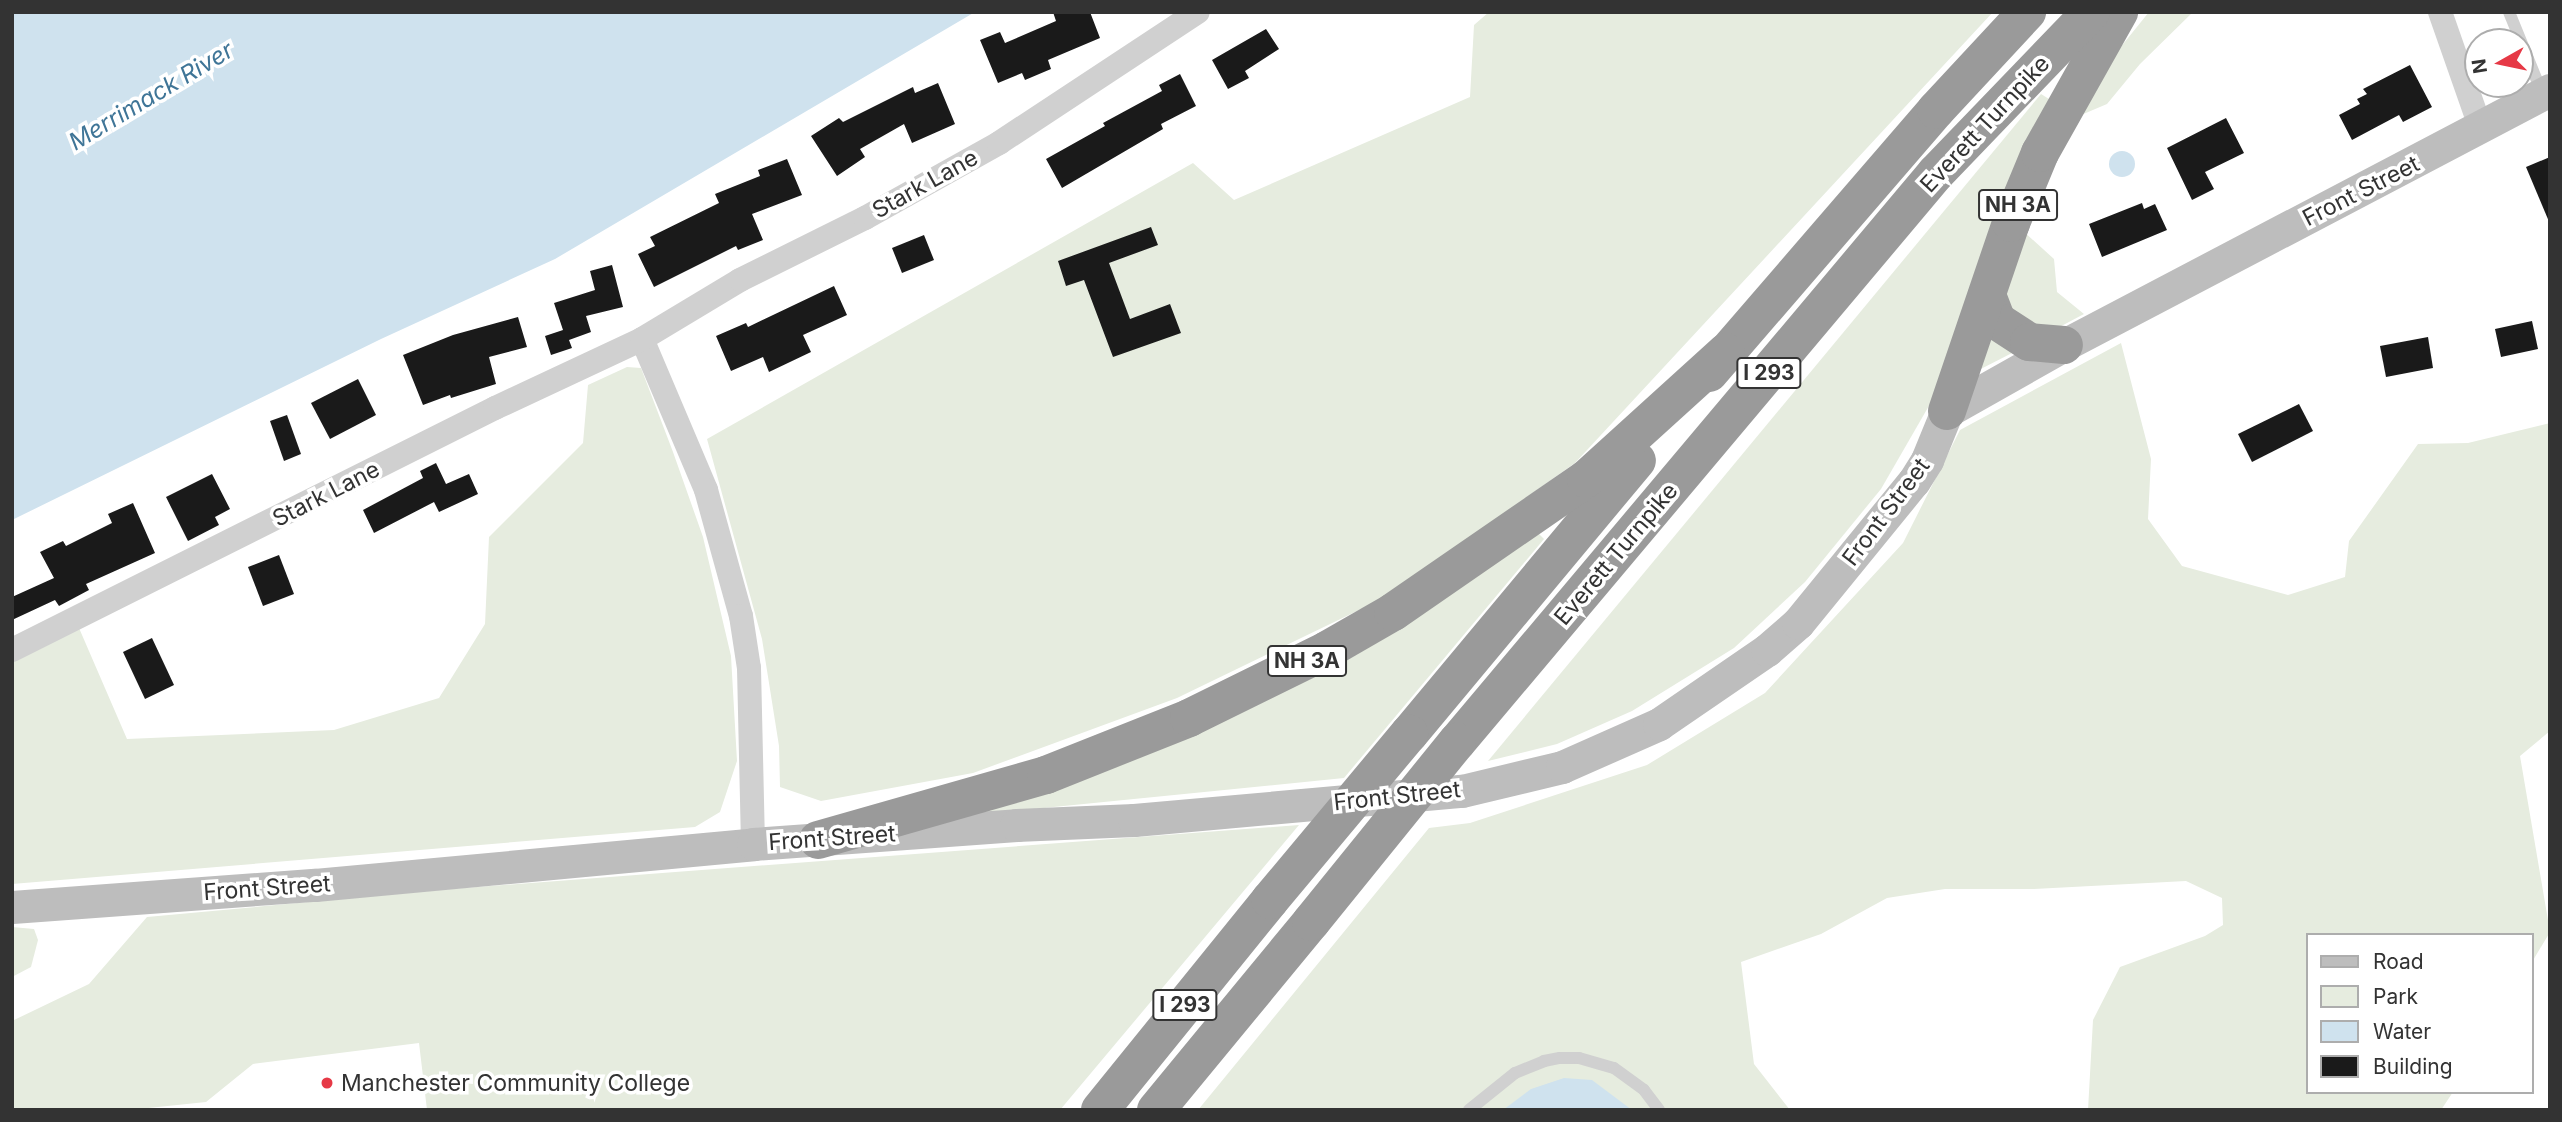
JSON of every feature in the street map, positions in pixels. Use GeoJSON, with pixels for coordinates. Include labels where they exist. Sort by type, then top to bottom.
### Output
{"type":"FeatureCollection","features":[{"type":"Feature","properties":{"kind":"highway","name":"Everett Turnpike"},"geometry":{"type":"LineString","coordinates":[[1100,1110],[1270,900],[1726,352],[1936,110],[2026,12]]}},
{"type":"Feature","properties":{"kind":"highway","name":"Everett Turnpike"},"geometry":{"type":"LineString","coordinates":[[1156,1110],[1457,742],[1937,173],[2091,12]]}},
{"type":"Feature","properties":{"kind":"highway","name":"NH 3A"},"geometry":{"type":"LineString","coordinates":[[1947,411],[2011,223],[2040,153],[2119,12]]}},
{"type":"Feature","properties":{"kind":"highway"},"geometry":{"type":"LineString","coordinates":[[1987,295],[1997,321],[2029,342],[2064,345]]}},
{"type":"Feature","properties":{"kind":"highway","name":"NH 3A"},"geometry":{"type":"LineString","coordinates":[[817,840],[1046,775],[1200,713],[1327,650],[1393,612],[1586,479],[1726,352]]}},
{"type":"Feature","properties":{"kind":"main road","name":"Front Street"},"geometry":{"type":"LineString","coordinates":[[12,906],[315,885],[753,844],[1016,825],[1134,820],[1462,791],[1562,767],[1658,724],[1767,650],[1798,623],[1914,481],[1927,460],[1947,411],[2064,345],[2546,92]]}},
{"type":"Feature","properties":{"kind":"street","name":"Stark Lane"},"geometry":{"type":"LineString","coordinates":[[12,650],[495,408],[642,339],[740,280],[864,218],[999,143],[1199,12]]}},
{"type":"Feature","properties":{"kind":"street"},"geometry":{"type":"LineString","coordinates":[[2440,12],[2480,129]]}},
{"type":"Feature","properties":{"kind":"street"},"geometry":{"type":"LineString","coordinates":[[642,339],[706,490],[741,616],[750,667],[753,844]]}},
{"type":"Feature","properties":{"kind":"lane"},"geometry":{"type":"LineString","coordinates":[[2509,12],[2546,92]]}},
{"type":"Feature","properties":{"kind":"lane"},"geometry":{"type":"LineString","coordinates":[[1469,1110],[1515,1073],[1544,1061],[1560,1058],[1597,1062],[1615,1068],[1644,1090],[1659,1110]]}},
{"type":"Feature","properties":{"kind":"green space"},"geometry":{"type":"Polygon","coordinates":[[[1489,12],[1993,12],[1575,463],[1384,598],[1177,698],[973,773],[821,801],[780,787],[779,746],[762,639],[707,439],[1193,163],[1234,200],[1470,97],[1474,25],[1489,12]]]}},
{"type":"Feature","properties":{"kind":"green space"},"geometry":{"type":"Polygon","coordinates":[[[2149,12],[2193,12],[2140,64],[2107,104],[2074,118],[2107,64],[2149,12]]]}},
{"type":"Feature","properties":{"kind":"green space"},"geometry":{"type":"Polygon","coordinates":[[[2041,94],[2049,99],[1930,404],[1881,489],[1805,582],[1734,648],[1632,711],[1557,744],[1488,761],[2041,94]]]}},
{"type":"Feature","properties":{"kind":"green space"},"geometry":{"type":"Polygon","coordinates":[[[2022,230],[2054,259],[2057,292],[2084,314],[2050,332],[2006,307],[2000,283],[2022,230]]]}},
{"type":"Feature","properties":{"kind":"green space"},"geometry":{"type":"Polygon","coordinates":[[[1985,323],[2016,351],[1969,375],[1985,323]]]}},
{"type":"Feature","properties":{"kind":"green space"},"geometry":{"type":"Polygon","coordinates":[[[2121,343],[2151,459],[2148,519],[2182,566],[2288,595],[2345,577],[2349,541],[2418,444],[2468,443],[2550,423],[2550,731],[2520,756],[2550,932],[2534,959],[2534,933],[2306,933],[2306,1094],[2452,1094],[2441,1110],[2088,1110],[2093,1020],[2120,967],[2205,936],[2223,925],[2222,898],[2186,881],[2034,889],[1945,889],[1887,898],[1821,934],[1741,962],[1754,1064],[1790,1110],[1198,1110],[1429,828],[1470,823],[1647,765],[1765,693],[1903,543],[1960,430],[2121,343]]]}},
{"type":"Feature","properties":{"kind":"green space"},"geometry":{"type":"Polygon","coordinates":[[[627,367],[641,368],[673,452],[703,537],[731,656],[737,761],[720,812],[695,827],[12,884],[12,659],[79,628],[127,739],[334,730],[439,698],[485,624],[489,537],[583,443],[588,385],[627,367]]]}},
{"type":"Feature","properties":{"kind":"green space"},"geometry":{"type":"Polygon","coordinates":[[[1536,531],[1544,539],[1344,778],[953,817],[1536,531]]]}},
{"type":"Feature","properties":{"kind":"green space"},"geometry":{"type":"Polygon","coordinates":[[[1299,825],[1060,1110],[427,1110],[419,1043],[253,1064],[206,1102],[129,1110],[12,1110],[12,1021],[89,984],[147,917],[450,889],[1299,825]]]}},
{"type":"Feature","properties":{"kind":"green space"},"geometry":{"type":"Polygon","coordinates":[[[12,927],[34,929],[38,940],[31,967],[12,977],[12,927]]]}},
{"type":"Feature","properties":{"kind":"water","name":"Merrimack River"},"geometry":{"type":"Polygon","coordinates":[[[12,12],[975,12],[555,259],[381,339],[12,520],[12,12]]]}},
{"type":"Feature","properties":{"kind":"water"},"geometry":{"type":"Polygon","coordinates":[[[2122,151],[2131,155],[2135,164],[2131,173],[2122,177],[2113,173],[2109,164],[2113,155],[2122,151]]]}},
{"type":"Feature","properties":{"kind":"water"},"geometry":{"type":"Polygon","coordinates":[[[1564,1078],[1592,1080],[1632,1110],[1503,1110],[1531,1089],[1564,1078]]]}},
{"type":"Feature","properties":{"kind":"building"},"geometry":{"type":"Polygon","coordinates":[[[1053,12],[1090,12],[1100,38],[1048,60],[1051,69],[1025,80],[1022,73],[998,83],[980,40],[1000,32],[1005,43],[1056,21],[1053,12]]]}},
{"type":"Feature","properties":{"kind":"building"},"geometry":{"type":"Polygon","coordinates":[[[1266,29],[1279,49],[1245,71],[1249,78],[1228,89],[1212,60],[1266,29]]]}},
{"type":"Feature","properties":{"kind":"building"},"geometry":{"type":"Polygon","coordinates":[[[2410,65],[2432,107],[2403,122],[2399,115],[2352,140],[2339,115],[2360,104],[2357,99],[2367,94],[2363,89],[2410,65]]]}},
{"type":"Feature","properties":{"kind":"building"},"geometry":{"type":"Polygon","coordinates":[[[1180,74],[1196,106],[1161,124],[1163,129],[1062,188],[1046,159],[1105,126],[1103,123],[1162,91],[1159,85],[1180,74]]]}},
{"type":"Feature","properties":{"kind":"building"},"geometry":{"type":"Polygon","coordinates":[[[938,83],[955,124],[912,143],[904,124],[860,149],[865,157],[837,176],[811,136],[839,118],[843,122],[913,87],[915,93],[938,83]]]}},
{"type":"Feature","properties":{"kind":"building"},"geometry":{"type":"Polygon","coordinates":[[[2226,118],[2244,153],[2205,172],[2214,189],[2192,200],[2167,148],[2226,118]]]}},
{"type":"Feature","properties":{"kind":"building"},"geometry":{"type":"Polygon","coordinates":[[[2550,157],[2550,224],[2526,167],[2550,157]]]}},
{"type":"Feature","properties":{"kind":"building"},"geometry":{"type":"Polygon","coordinates":[[[787,159],[802,195],[752,214],[763,240],[738,250],[736,246],[654,287],[638,254],[655,246],[650,237],[719,203],[715,194],[760,176],[758,170],[787,159]]]}},
{"type":"Feature","properties":{"kind":"building"},"geometry":{"type":"Polygon","coordinates":[[[2142,203],[2144,209],[2155,204],[2167,230],[2102,257],[2089,224],[2142,203]]]}},
{"type":"Feature","properties":{"kind":"building"},"geometry":{"type":"Polygon","coordinates":[[[1151,227],[1158,245],[1109,263],[1130,319],[1170,304],[1181,333],[1113,357],[1084,280],[1066,286],[1058,261],[1151,227]]]}},
{"type":"Feature","properties":{"kind":"building"},"geometry":{"type":"Polygon","coordinates":[[[924,235],[934,260],[902,273],[892,248],[924,235]]]}},
{"type":"Feature","properties":{"kind":"building"},"geometry":{"type":"Polygon","coordinates":[[[612,265],[623,307],[586,316],[591,332],[569,340],[572,348],[551,355],[545,336],[563,330],[554,303],[595,290],[590,271],[612,265]]]}},
{"type":"Feature","properties":{"kind":"building"},"geometry":{"type":"Polygon","coordinates":[[[834,286],[847,315],[803,335],[811,352],[769,372],[763,357],[731,371],[716,336],[746,323],[748,327],[834,286]]]}},
{"type":"Feature","properties":{"kind":"building"},"geometry":{"type":"Polygon","coordinates":[[[518,317],[527,347],[489,357],[496,384],[451,398],[450,395],[423,405],[403,355],[453,335],[518,317]]]}},
{"type":"Feature","properties":{"kind":"building"},"geometry":{"type":"Polygon","coordinates":[[[2532,321],[2538,349],[2501,357],[2495,329],[2532,321]]]}},
{"type":"Feature","properties":{"kind":"building"},"geometry":{"type":"Polygon","coordinates":[[[2428,337],[2433,368],[2386,377],[2380,346],[2428,337]]]}},
{"type":"Feature","properties":{"kind":"building"},"geometry":{"type":"Polygon","coordinates":[[[358,379],[376,415],[330,439],[311,403],[358,379]]]}},
{"type":"Feature","properties":{"kind":"building"},"geometry":{"type":"Polygon","coordinates":[[[2299,404],[2313,431],[2252,462],[2238,434],[2299,404]]]}},
{"type":"Feature","properties":{"kind":"building"},"geometry":{"type":"Polygon","coordinates":[[[287,415],[301,454],[284,461],[270,421],[287,415]]]}},
{"type":"Feature","properties":{"kind":"building"},"geometry":{"type":"Polygon","coordinates":[[[436,463],[446,484],[469,474],[478,494],[439,512],[434,502],[374,533],[363,510],[423,478],[420,471],[436,463]]]}},
{"type":"Feature","properties":{"kind":"building"},"geometry":{"type":"Polygon","coordinates":[[[212,474],[230,509],[215,517],[219,525],[188,541],[166,497],[212,474]]]}},
{"type":"Feature","properties":{"kind":"building"},"geometry":{"type":"Polygon","coordinates":[[[133,503],[155,553],[86,584],[89,590],[59,606],[55,600],[12,620],[12,597],[54,578],[40,552],[63,541],[66,546],[112,523],[108,514],[133,503]]]}},
{"type":"Feature","properties":{"kind":"building"},"geometry":{"type":"Polygon","coordinates":[[[279,555],[294,594],[263,606],[248,567],[279,555]]]}},
{"type":"Feature","properties":{"kind":"building"},"geometry":{"type":"Polygon","coordinates":[[[152,638],[174,685],[145,699],[123,652],[152,638]]]}},
{"type":"Feature","properties":{"kind":"place","name":"Manchester Community College"},"geometry":{"type":"Point","coordinates":[327,1083]}}]}
